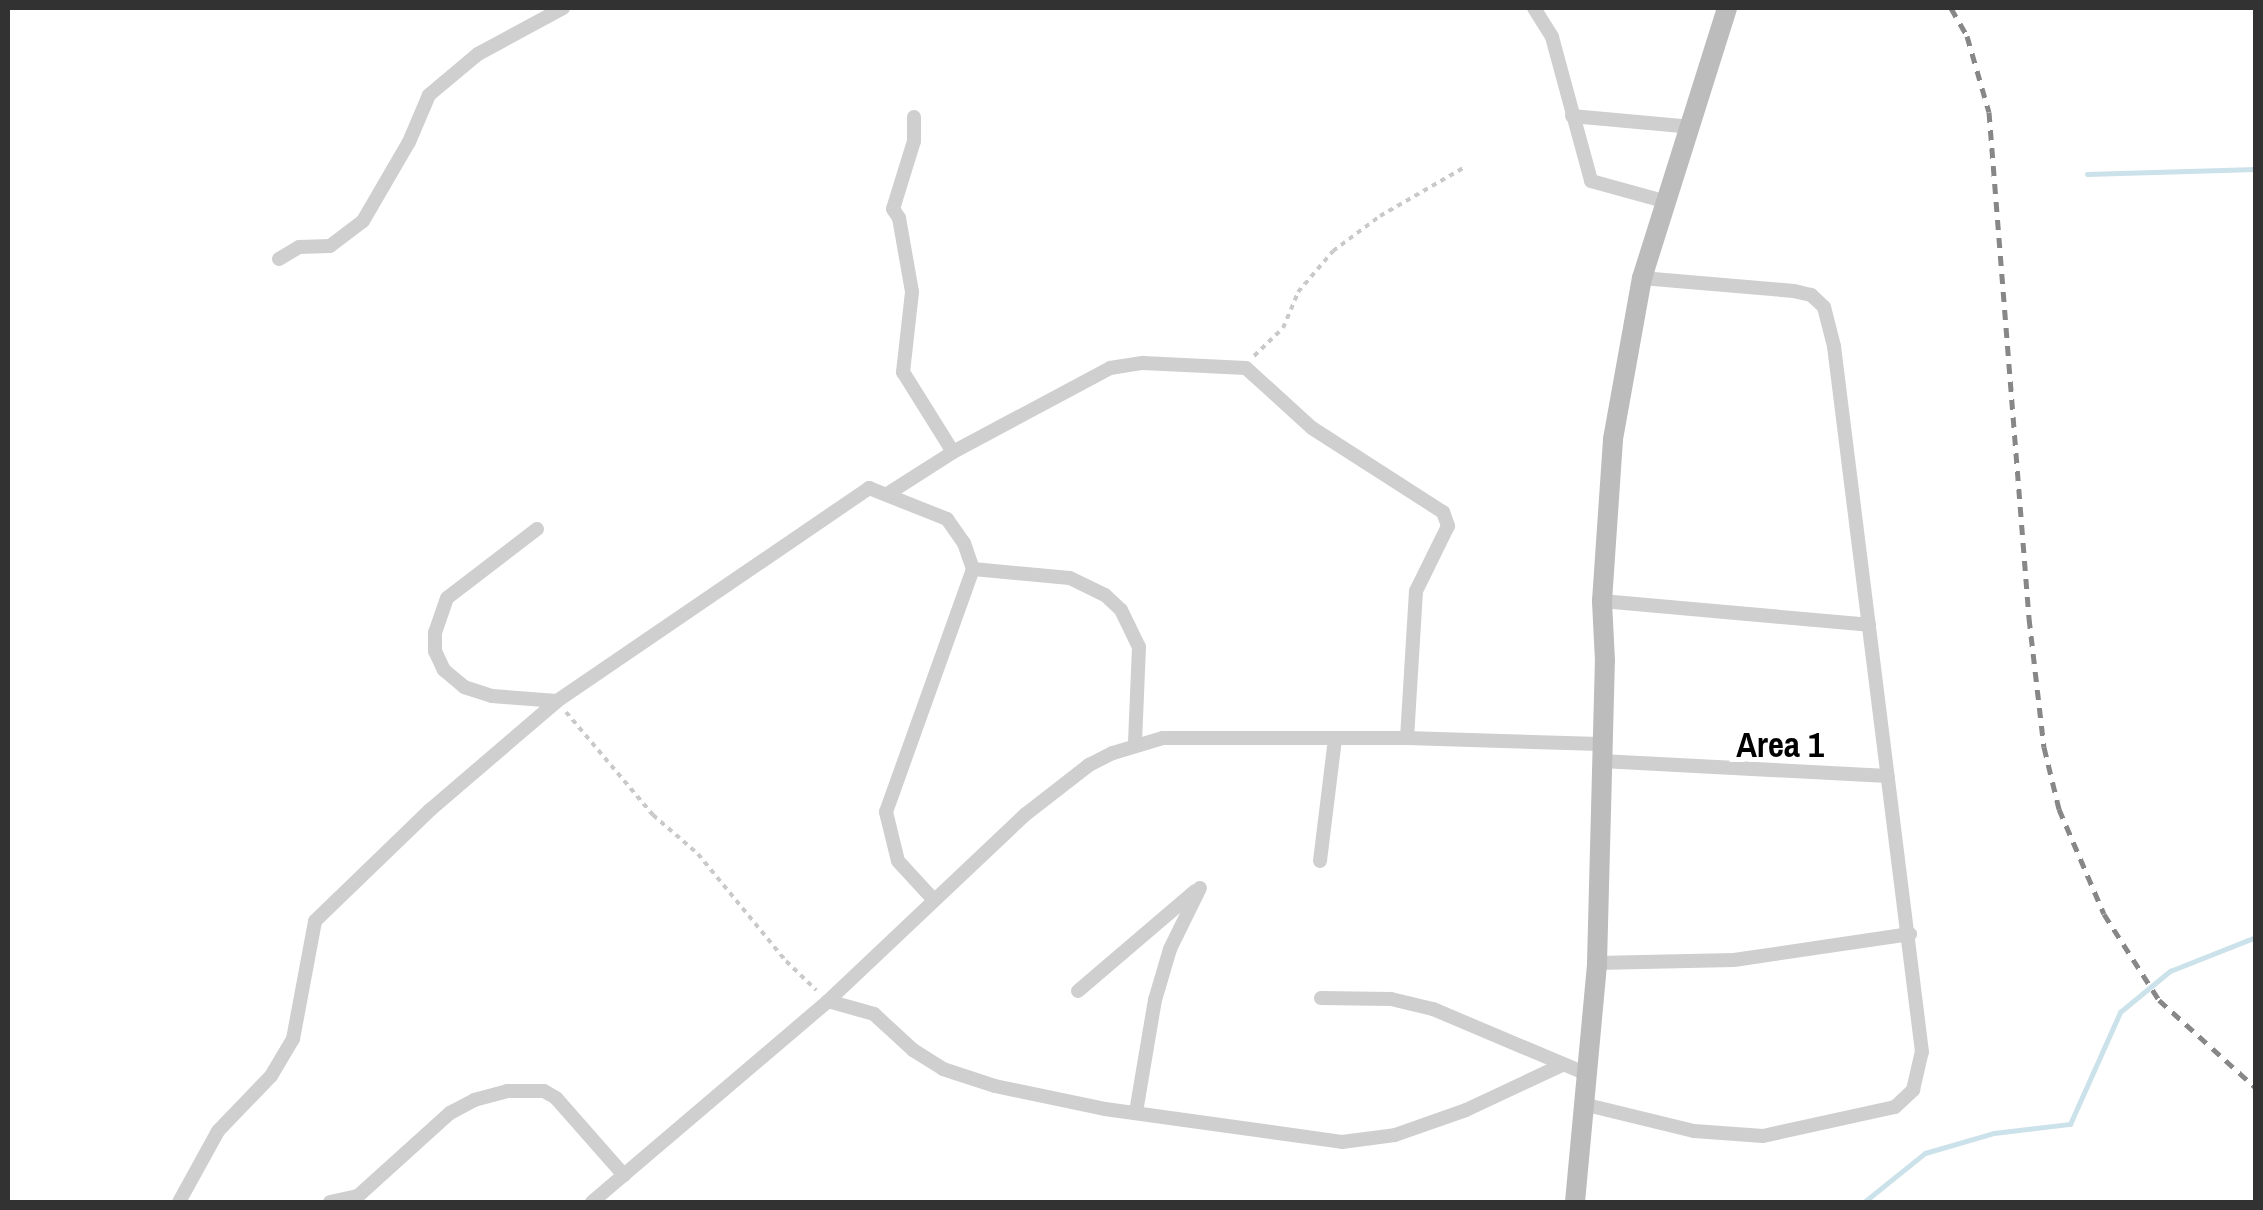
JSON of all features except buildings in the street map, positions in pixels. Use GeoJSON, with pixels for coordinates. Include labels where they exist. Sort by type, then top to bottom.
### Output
{"type":"FeatureCollection","features":[{"type":"Feature","properties":{"kind":"main road"},"geometry":{"type":"LineString","coordinates":[[1575,1202],[1588,1105],[1596,963],[1605,662],[1602,600],[1612,439],[1642,278],[1727,8]]}},
{"type":"Feature","properties":{"kind":"street"},"geometry":{"type":"LineString","coordinates":[[280,260],[298,246],[330,246],[363,221],[409,142],[429,96],[478,54],[563,8]]}},
{"type":"Feature","properties":{"kind":"street"},"geometry":{"type":"LineString","coordinates":[[1534,8],[1552,37],[1590,181],[1667,202]]}},
{"type":"Feature","properties":{"kind":"street"},"geometry":{"type":"LineString","coordinates":[[914,116],[914,141],[893,209],[900,218],[912,292],[903,372],[953,452]]}},
{"type":"Feature","properties":{"kind":"street"},"geometry":{"type":"LineString","coordinates":[[1572,116],[1692,127]]}},
{"type":"Feature","properties":{"kind":"street"},"geometry":{"type":"LineString","coordinates":[[1588,1105],[1727,1136],[1763,1136],[1895,1107],[1913,1090],[1922,1052],[1834,346],[1824,307],[1811,295],[1794,290],[1642,278]]}},
{"type":"Feature","properties":{"kind":"street"},"geometry":{"type":"LineString","coordinates":[[889,493],[953,452],[1126,364],[1246,368],[1312,428],[1444,512],[1448,526],[1416,590],[1407,738]]}},
{"type":"Feature","properties":{"kind":"street"},"geometry":{"type":"LineString","coordinates":[[179,1202],[218,1131],[271,1076],[293,1039],[315,921],[430,810],[557,700],[848,498],[868,488],[889,493],[947,519],[964,543],[974,569],[886,812],[898,861],[933,900]]}},
{"type":"Feature","properties":{"kind":"street"},"geometry":{"type":"LineString","coordinates":[[537,530],[448,598],[435,632],[435,652],[444,670],[464,687],[492,696],[557,700]]}},
{"type":"Feature","properties":{"kind":"street"},"geometry":{"type":"LineString","coordinates":[[974,569],[1070,578],[1105,595],[1121,610],[1140,647],[1135,743]]}},
{"type":"Feature","properties":{"kind":"street"},"geometry":{"type":"LineString","coordinates":[[1602,600],[1869,625]]}},
{"type":"Feature","properties":{"kind":"street"},"geometry":{"type":"LineString","coordinates":[[592,1202],[828,1001],[1026,814],[1089,764],[1135,743],[1163,738],[1407,738],[1888,776]]}},
{"type":"Feature","properties":{"kind":"street"},"geometry":{"type":"LineString","coordinates":[[1320,860],[1335,739]]}},
{"type":"Feature","properties":{"kind":"street"},"geometry":{"type":"LineString","coordinates":[[1078,990],[1200,888],[1170,949],[1155,1000],[1136,1112]]}},
{"type":"Feature","properties":{"kind":"street"},"geometry":{"type":"LineString","coordinates":[[1596,963],[1734,960],[1910,934]]}},
{"type":"Feature","properties":{"kind":"street"},"geometry":{"type":"LineString","coordinates":[[1321,998],[1391,1000],[1433,1009],[1589,1076]]}},
{"type":"Feature","properties":{"kind":"street"},"geometry":{"type":"LineString","coordinates":[[828,1001],[874,1014],[912,1050],[943,1070],[995,1086],[1309,1139],[1374,1141],[1466,1110],[1560,1066]]}},
{"type":"Feature","properties":{"kind":"street"},"geometry":{"type":"LineString","coordinates":[[330,1202],[358,1196],[450,1113],[474,1100],[507,1092],[544,1091],[556,1098],[624,1176]]}},
{"type":"Feature","properties":{"kind":"path"},"geometry":{"type":"LineString","coordinates":[[1246,368],[1260,346],[1282,328],[1298,292],[1334,252],[1380,216],[1465,166]]}},
{"type":"Feature","properties":{"kind":"path"},"geometry":{"type":"LineString","coordinates":[[557,700],[653,815],[698,854],[786,961],[828,1001]]}},
{"type":"Feature","properties":{"kind":"waterway"},"geometry":{"type":"LineString","coordinates":[[2087,174],[2256,169]]}},
{"type":"Feature","properties":{"kind":"waterway"},"geometry":{"type":"LineString","coordinates":[[1864,1202],[1925,1153],[1994,1133],[2070,1124],[2120,1012],[2170,971],[2256,937]]}},
{"type":"Feature","properties":{"kind":"railway"},"geometry":{"type":"LineString","coordinates":[[1951,8],[1967,36],[1989,112],[2029,618],[2044,747],[2059,809],[2104,914],[2159,1000],[2256,1088]]}},
{"type":"Feature","properties":{"kind":"district","name":"Area 1"},"geometry":{"type":"Point","coordinates":[1780,745]}}]}
